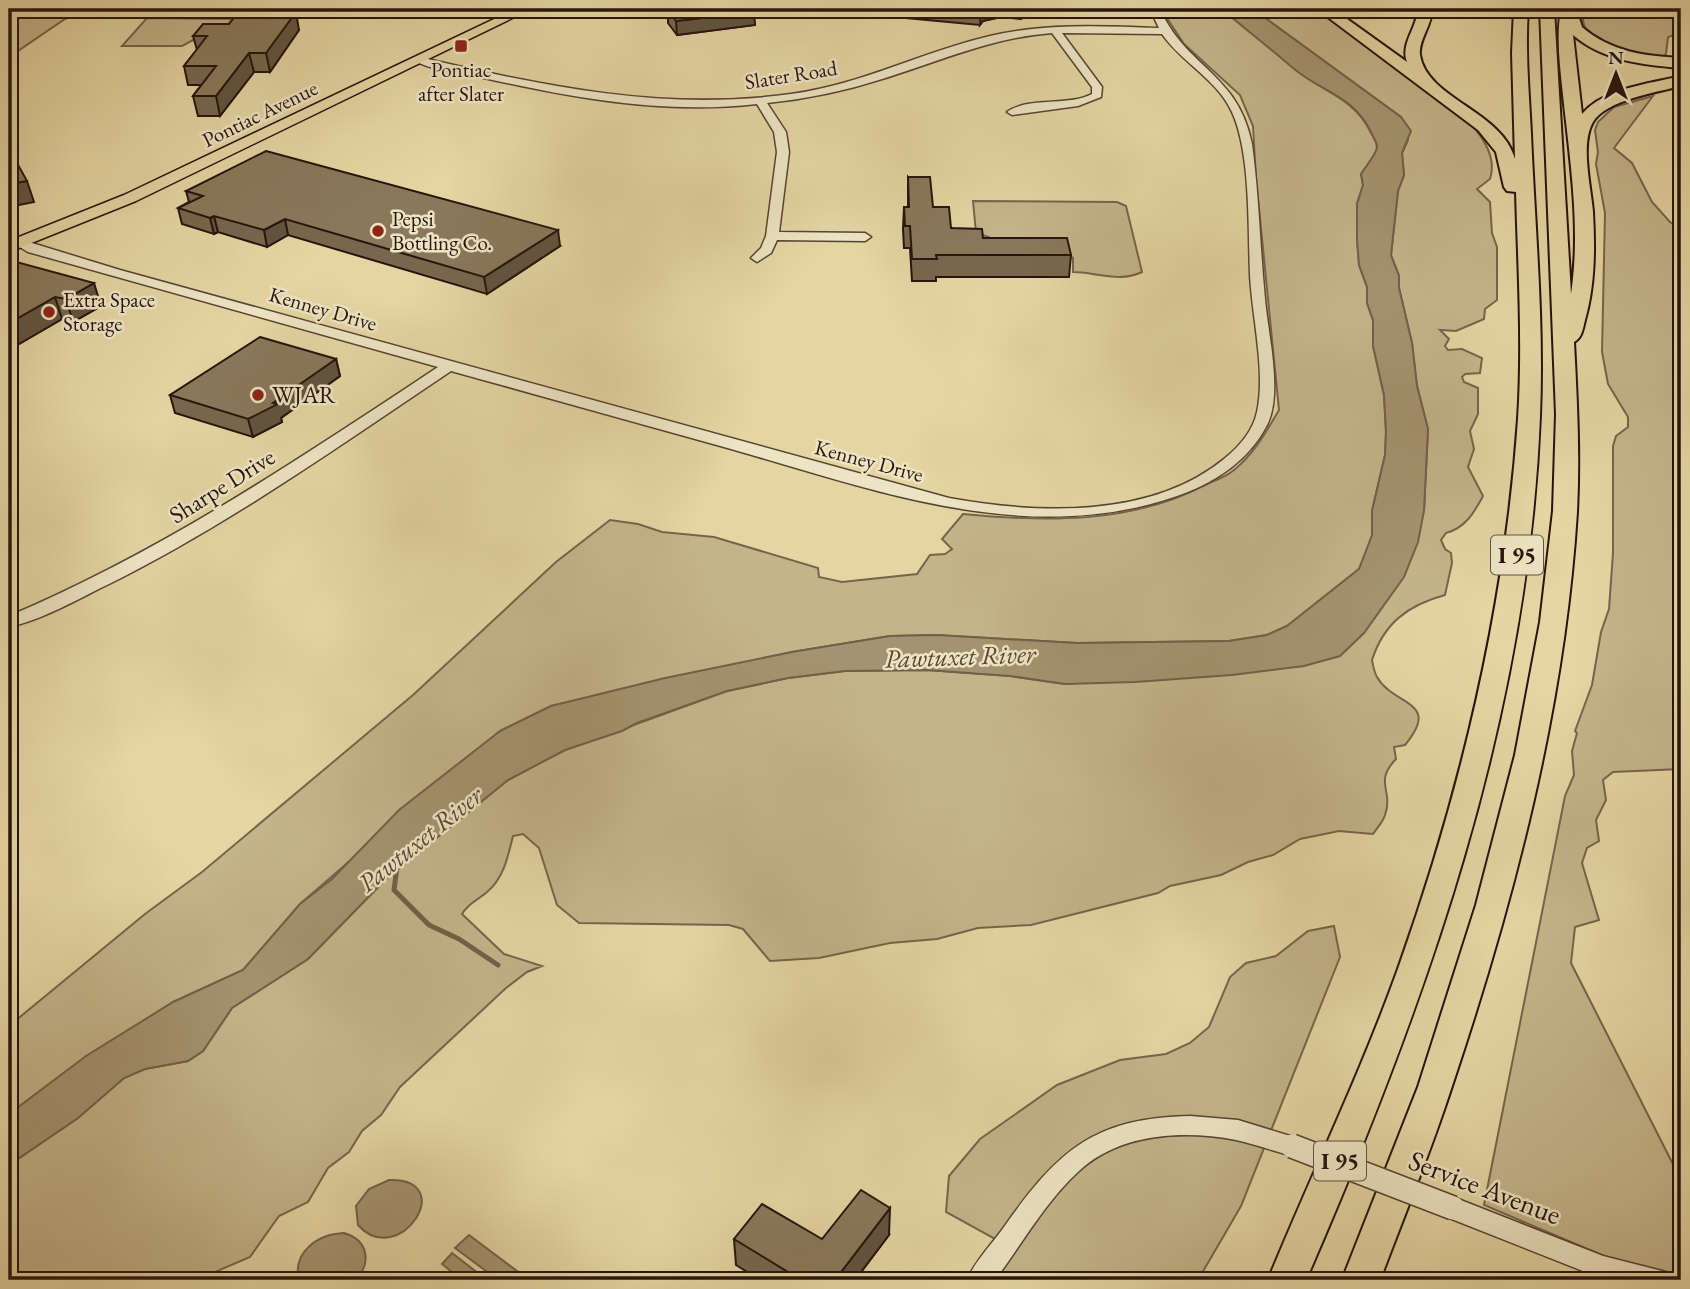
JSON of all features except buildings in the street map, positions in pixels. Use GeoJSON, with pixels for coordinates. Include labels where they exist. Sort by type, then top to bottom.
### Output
{"type":"FeatureCollection","features":[{"type":"Feature","properties":{"kind":"highway"},"geometry":{"type":"LineString","coordinates":[[1324,9],[1458,106]]}},
{"type":"Feature","properties":{"kind":"highway"},"geometry":{"type":"LineString","coordinates":[[1425,9],[1425,18],[1412,44],[1412,58],[1425,78],[1487,129],[1503,149],[1525,235]]}},
{"type":"Feature","properties":{"kind":"highway","name":"I 95"},"geometry":{"type":"LineString","coordinates":[[1287,1280],[1342,1156],[1407,986],[1460,821],[1495,682],[1516,563],[1527,460],[1530,393],[1521,9]]}},
{"type":"Feature","properties":{"kind":"highway","name":"I 95"},"geometry":{"type":"LineString","coordinates":[[1361,1280],[1451,1039],[1492,905],[1527,767],[1549,652],[1564,524],[1567,426],[1547,9]]}},
{"type":"Feature","properties":{"kind":"highway"},"geometry":{"type":"LineString","coordinates":[[1564,352],[1578,315],[1582,288],[1583,208],[1566,32],[1569,9]]}},
{"type":"Feature","properties":{"kind":"highway"},"geometry":{"type":"LineString","coordinates":[[1569,9],[1575,29],[1597,45],[1632,56],[1681,63]]}},
{"type":"Feature","properties":{"kind":"highway"},"geometry":{"type":"LineString","coordinates":[[1579,153],[1582,127],[1594,113],[1623,97],[1681,81]]}},
{"type":"Feature","properties":{"kind":"main road","name":"Pontiac Avenue"},"geometry":{"type":"LineString","coordinates":[[14,245],[130,198],[524,9]]}},
{"type":"Feature","properties":{"kind":"street","name":"Kenney Drive"},"geometry":{"type":"LineString","coordinates":[[14,245],[900,492],[966,506],[1013,512],[1079,511],[1139,502],[1189,486],[1229,463],[1254,436],[1265,409],[1263,353],[1242,123],[1225,90],[1177,47],[1164,31],[1155,9]]}},
{"type":"Feature","properties":{"kind":"street","name":"Slater Road"},"geometry":{"type":"LineString","coordinates":[[419,60],[586,97],[675,104],[760,101],[852,85],[993,38],[1055,30],[1164,31]]}},
{"type":"Feature","properties":{"kind":"street"},"geometry":{"type":"LineString","coordinates":[[1012,112],[1032,107],[1082,102],[1097,95],[1097,87],[1055,30]]}},
{"type":"Feature","properties":{"kind":"street"},"geometry":{"type":"LineString","coordinates":[[757,258],[767,250],[772,236],[782,138],[760,101]]}},
{"type":"Feature","properties":{"kind":"street"},"geometry":{"type":"LineString","coordinates":[[772,236],[865,237]]}},
{"type":"Feature","properties":{"kind":"street","name":"Sharpe Drive"},"geometry":{"type":"LineString","coordinates":[[9,622],[106,580],[174,544],[448,367]]}},
{"type":"Feature","properties":{"kind":"street","name":"Service Avenue"},"geometry":{"type":"LineString","coordinates":[[981,1280],[1073,1161],[1102,1143],[1132,1132],[1197,1126],[1233,1129],[1292,1146],[1602,1267],[1657,1280]]}},
{"type":"Feature","properties":{"kind":"shaded area"},"geometry":{"type":"Polygon","coordinates":[[[1646,8],[1670,11],[1681,15],[1681,33],[1668,37],[1666,54],[1662,58],[1639,54],[1596,39],[1587,31],[1583,21],[1586,9],[1646,8]]]}},
{"type":"Feature","properties":{"kind":"shaded area"},"geometry":{"type":"Polygon","coordinates":[[[9,9],[95,9],[65,19],[9,57],[9,34],[17,22],[9,9]]]}},
{"type":"Feature","properties":{"kind":"shaded area"},"geometry":{"type":"Polygon","coordinates":[[[1161,9],[1222,9],[1303,75],[1355,110],[1376,143],[1375,153],[1361,174],[1363,185],[1357,204],[1357,239],[1359,265],[1367,287],[1367,303],[1373,320],[1373,346],[1384,395],[1386,432],[1385,455],[1372,511],[1373,536],[1359,569],[1287,626],[1267,635],[1229,641],[1077,643],[937,635],[890,636],[792,652],[551,706],[500,731],[300,904],[243,970],[173,1002],[9,1114],[9,1026],[145,914],[202,872],[413,695],[556,562],[610,520],[638,524],[662,532],[714,537],[818,568],[819,577],[842,582],[917,574],[930,555],[945,554],[952,549],[942,539],[963,514],[1056,519],[1117,513],[1176,498],[1224,477],[1241,464],[1279,410],[1253,126],[1240,95],[1184,44],[1161,9]]]}},
{"type":"Feature","properties":{"kind":"shaded area"},"geometry":{"type":"Polygon","coordinates":[[[1253,9],[1318,9],[1469,122],[1484,142],[1492,163],[1490,179],[1477,189],[1490,202],[1492,233],[1497,247],[1497,300],[1485,309],[1484,319],[1456,331],[1440,330],[1449,339],[1445,346],[1448,350],[1462,349],[1482,358],[1480,373],[1465,374],[1462,377],[1464,382],[1478,388],[1478,414],[1470,431],[1474,449],[1468,467],[1483,496],[1468,519],[1459,528],[1446,533],[1441,540],[1445,549],[1451,553],[1452,563],[1445,595],[1420,604],[1399,617],[1383,636],[1372,660],[1377,677],[1385,687],[1411,705],[1419,720],[1405,745],[1394,747],[1396,759],[1389,767],[1385,781],[1385,815],[1373,834],[1339,831],[1300,839],[1273,855],[1248,862],[1221,875],[1170,886],[1158,893],[1031,925],[978,928],[937,939],[890,943],[819,958],[770,961],[743,929],[729,925],[579,923],[557,905],[539,848],[523,834],[513,836],[498,880],[462,914],[504,954],[542,966],[527,972],[506,988],[400,1087],[381,1115],[362,1131],[349,1152],[328,1168],[308,1202],[279,1216],[250,1257],[215,1272],[209,1280],[9,1280],[9,1165],[78,1118],[124,1078],[145,1069],[188,1061],[203,1051],[232,1008],[308,959],[387,878],[508,780],[565,750],[727,691],[788,678],[845,671],[927,670],[1010,676],[1065,684],[1304,666],[1424,511],[1428,429],[1417,386],[1399,276],[1391,255],[1398,191],[1404,175],[1402,153],[1408,140],[1401,117],[1253,9]]]}},
{"type":"Feature","properties":{"kind":"shaded area"},"geometry":{"type":"Polygon","coordinates":[[[147,18],[232,19],[219,36],[195,39],[182,46],[122,46],[147,18]]]}},
{"type":"Feature","properties":{"kind":"shaded area"},"geometry":{"type":"Polygon","coordinates":[[[1653,96],[1614,148],[1632,163],[1652,202],[1670,222],[1681,229],[1681,769],[1613,772],[1603,780],[1606,800],[1596,820],[1599,841],[1587,848],[1582,863],[1599,920],[1575,927],[1571,963],[1681,1180],[1681,1277],[1672,1277],[1611,1259],[1484,1205],[1565,796],[1574,775],[1572,751],[1577,733],[1575,731],[1592,685],[1601,632],[1609,609],[1613,553],[1613,446],[1616,436],[1628,427],[1628,417],[1608,384],[1602,352],[1605,213],[1596,164],[1598,152],[1595,130],[1598,122],[1614,107],[1653,96]]]}},
{"type":"Feature","properties":{"kind":"shaded area"},"geometry":{"type":"Polygon","coordinates":[[[973,201],[1117,202],[1126,206],[1142,272],[1116,277],[1073,272],[1073,258],[1069,255],[994,251],[989,237],[976,233],[973,201]]]}},
{"type":"Feature","properties":{"kind":"shaded area"},"geometry":{"type":"Polygon","coordinates":[[[1334,926],[1340,957],[1241,1206],[1198,1280],[984,1280],[1008,1246],[946,1212],[949,1176],[980,1139],[1057,1085],[1120,1060],[1166,1054],[1190,1043],[1209,1027],[1230,977],[1246,963],[1276,956],[1308,931],[1334,926]]]}},
{"type":"Feature","properties":{"kind":"water","name":"Pawtuxet River"},"geometry":{"type":"Polygon","coordinates":[[[1222,9],[1253,9],[1401,117],[1411,131],[1402,153],[1404,175],[1398,191],[1391,255],[1399,276],[1417,386],[1428,429],[1424,511],[1418,542],[1404,577],[1364,633],[1340,656],[1304,666],[1232,675],[1135,682],[1065,684],[1010,676],[927,670],[845,671],[788,678],[727,691],[565,750],[508,780],[387,878],[308,959],[232,1008],[203,1051],[188,1061],[145,1069],[124,1078],[78,1118],[9,1165],[9,1114],[86,1056],[173,1002],[243,970],[300,904],[332,879],[399,810],[500,731],[551,706],[665,678],[792,652],[890,636],[937,635],[1077,643],[1229,641],[1267,635],[1287,626],[1359,569],[1372,535],[1372,511],[1385,455],[1386,432],[1384,395],[1373,346],[1373,320],[1367,303],[1367,287],[1359,265],[1357,239],[1357,204],[1363,185],[1361,174],[1377,150],[1377,145],[1364,120],[1346,102],[1304,76],[1222,9]]]}},
{"type":"Feature","properties":{"kind":"water"},"geometry":{"type":"Polygon","coordinates":[[[389,1180],[410,1183],[420,1193],[421,1205],[416,1219],[405,1230],[390,1237],[374,1236],[358,1225],[356,1206],[369,1189],[389,1180]]]}},
{"type":"Feature","properties":{"kind":"water"},"geometry":{"type":"Polygon","coordinates":[[[344,1233],[358,1241],[365,1252],[364,1266],[356,1280],[299,1280],[299,1261],[309,1246],[325,1237],[344,1233]]]}},
{"type":"Feature","properties":{"kind":"water"},"geometry":{"type":"Polygon","coordinates":[[[469,1235],[529,1280],[498,1280],[455,1248],[469,1235]]]}},
{"type":"Feature","properties":{"kind":"water"},"geometry":{"type":"Polygon","coordinates":[[[452,1253],[487,1280],[462,1280],[442,1264],[452,1253]]]}},
{"type":"Feature","properties":{"kind":"waterway","name":"Pawtuxet River"},"geometry":{"type":"LineString","coordinates":[[397,867],[394,890],[429,925],[459,939],[498,965]]}},
{"type":"Feature","properties":{"kind":"place","name":"Pontiac after Slater"},"geometry":{"type":"Point","coordinates":[461,46]}},
{"type":"Feature","properties":{"kind":"place","name":"Pepsi Bottling Co."},"geometry":{"type":"Point","coordinates":[378,231]}},
{"type":"Feature","properties":{"kind":"place","name":"Extra Space Storage"},"geometry":{"type":"Point","coordinates":[49,312]}},
{"type":"Feature","properties":{"kind":"place","name":"WJAR"},"geometry":{"type":"Point","coordinates":[258,395]}}]}
